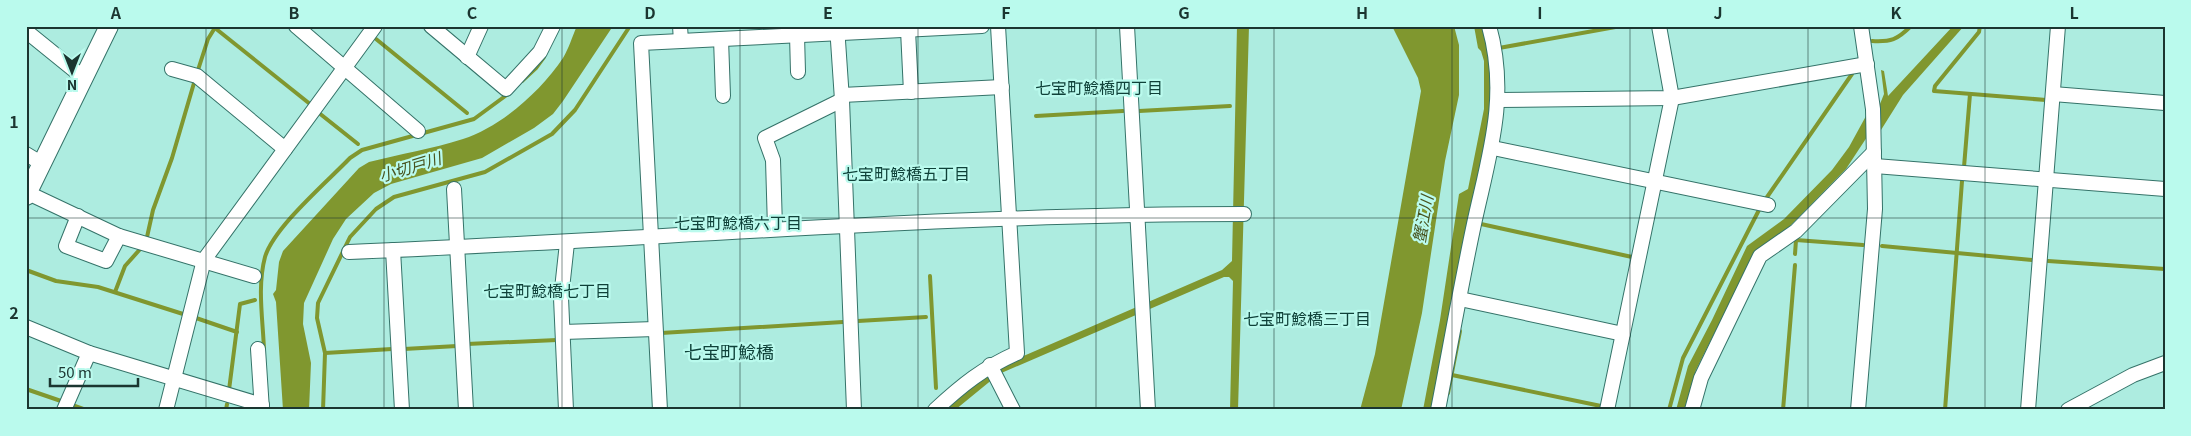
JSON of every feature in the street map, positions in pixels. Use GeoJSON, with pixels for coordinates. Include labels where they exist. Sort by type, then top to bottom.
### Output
{"type":"FeatureCollection","features":[{"type":"Feature","properties":{"kind":"main road"},"geometry":{"type":"LineString","coordinates":[[27,194],[109,26]]}},
{"type":"Feature","properties":{"kind":"street"},"geometry":{"type":"LineString","coordinates":[[296,26],[418,131]]}},
{"type":"Feature","properties":{"kind":"street"},"geometry":{"type":"LineString","coordinates":[[166,410],[204,260],[375,26]]}},
{"type":"Feature","properties":{"kind":"street"},"geometry":{"type":"LineString","coordinates":[[431,26],[506,89],[540,52],[553,26]]}},
{"type":"Feature","properties":{"kind":"street"},"geometry":{"type":"LineString","coordinates":[[468,56],[481,26]]}},
{"type":"Feature","properties":{"kind":"street"},"geometry":{"type":"LineString","coordinates":[[680,26],[681,41]]}},
{"type":"Feature","properties":{"kind":"street"},"geometry":{"type":"LineString","coordinates":[[660,410],[641,42],[797,35],[837,30],[908,30],[982,26]]}},
{"type":"Feature","properties":{"kind":"street"},"geometry":{"type":"LineString","coordinates":[[935,410],[968,379],[993,370],[1017,353],[998,26]]}},
{"type":"Feature","properties":{"kind":"street"},"geometry":{"type":"LineString","coordinates":[[1127,26],[1148,410]]}},
{"type":"Feature","properties":{"kind":"street"},"geometry":{"type":"LineString","coordinates":[[1438,410],[1474,224],[1493,148],[1499,100],[1498,70],[1489,26]]}},
{"type":"Feature","properties":{"kind":"street"},"geometry":{"type":"LineString","coordinates":[[1607,410],[1672,98],[1659,26]]}},
{"type":"Feature","properties":{"kind":"street"},"geometry":{"type":"LineString","coordinates":[[1858,410],[1875,209],[1873,109],[1861,26]]}},
{"type":"Feature","properties":{"kind":"street"},"geometry":{"type":"LineString","coordinates":[[2028,410],[2058,26]]}},
{"type":"Feature","properties":{"kind":"street"},"geometry":{"type":"LineString","coordinates":[[837,30],[848,225],[854,410]]}},
{"type":"Feature","properties":{"kind":"street"},"geometry":{"type":"LineString","coordinates":[[908,30],[911,92]]}},
{"type":"Feature","properties":{"kind":"street"},"geometry":{"type":"LineString","coordinates":[[797,35],[798,72]]}},
{"type":"Feature","properties":{"kind":"street"},"geometry":{"type":"LineString","coordinates":[[28,36],[84,78]]}},
{"type":"Feature","properties":{"kind":"street"},"geometry":{"type":"LineString","coordinates":[[721,39],[723,96]]}},
{"type":"Feature","properties":{"kind":"street"},"geometry":{"type":"LineString","coordinates":[[1499,100],[1672,98],[1867,64]]}},
{"type":"Feature","properties":{"kind":"street"},"geometry":{"type":"LineString","coordinates":[[172,69],[197,76],[285,149]]}},
{"type":"Feature","properties":{"kind":"street"},"geometry":{"type":"LineString","coordinates":[[775,228],[773,160],[765,138],[842,98],[1002,87]]}},
{"type":"Feature","properties":{"kind":"street"},"geometry":{"type":"LineString","coordinates":[[2053,94],[2165,103]]}},
{"type":"Feature","properties":{"kind":"street"},"geometry":{"type":"LineString","coordinates":[[1493,148],[1768,205]]}},
{"type":"Feature","properties":{"kind":"street"},"geometry":{"type":"LineString","coordinates":[[1874,152],[2047,180],[2165,189]]}},
{"type":"Feature","properties":{"kind":"street"},"geometry":{"type":"LineString","coordinates":[[1692,410],[1702,378],[1760,256],[1796,231],[1874,152]]}},
{"type":"Feature","properties":{"kind":"street"},"geometry":{"type":"LineString","coordinates":[[26,154],[41,164]]}},
{"type":"Feature","properties":{"kind":"street"},"geometry":{"type":"LineString","coordinates":[[454,189],[466,410]]}},
{"type":"Feature","properties":{"kind":"street"},"geometry":{"type":"LineString","coordinates":[[27,194],[119,236],[254,276]]}},
{"type":"Feature","properties":{"kind":"street"},"geometry":{"type":"LineString","coordinates":[[349,252],[457,246],[567,243],[775,228],[1010,217],[1238,214]]}},
{"type":"Feature","properties":{"kind":"street"},"geometry":{"type":"LineString","coordinates":[[78,216],[66,246],[106,261],[119,236]]}},
{"type":"Feature","properties":{"kind":"street"},"geometry":{"type":"LineString","coordinates":[[566,410],[561,298],[567,243]]}},
{"type":"Feature","properties":{"kind":"street"},"geometry":{"type":"LineString","coordinates":[[393,250],[402,410]]}},
{"type":"Feature","properties":{"kind":"street"},"geometry":{"type":"LineString","coordinates":[[1460,299],[1623,334]]}},
{"type":"Feature","properties":{"kind":"street"},"geometry":{"type":"LineString","coordinates":[[26,327],[88,353],[262,407],[258,349]]}},
{"type":"Feature","properties":{"kind":"street"},"geometry":{"type":"LineString","coordinates":[[563,332],[656,329]]}},
{"type":"Feature","properties":{"kind":"street"},"geometry":{"type":"LineString","coordinates":[[64,410],[88,353]]}},
{"type":"Feature","properties":{"kind":"street"},"geometry":{"type":"LineString","coordinates":[[2068,410],[2133,375],[2165,363]]}},
{"type":"Feature","properties":{"kind":"street"},"geometry":{"type":"LineString","coordinates":[[993,370],[1013,410]]}},
{"type":"Feature","properties":{"kind":"water","name":"小切戸川"},"geometry":{"type":"Polygon","coordinates":[[[577,26],[613,26],[553,114],[534,128],[482,158],[391,184],[374,193],[346,219],[333,239],[304,303],[303,324],[311,363],[309,410],[283,410],[276,302],[273,294],[276,290],[279,262],[283,251],[359,168],[369,162],[463,139],[492,126],[506,117],[532,95],[554,70],[563,58],[577,26]]]}},
{"type":"Feature","properties":{"kind":"water"},"geometry":{"type":"Polygon","coordinates":[[[1237,26],[1249,26],[1238,410],[1230,410],[1233,281],[1229,277],[1224,277],[999,374],[955,410],[944,410],[980,378],[998,367],[1222,270],[1232,261],[1237,26]]]}},
{"type":"Feature","properties":{"kind":"water","name":"蟹江川"},"geometry":{"type":"Polygon","coordinates":[[[1392,26],[1454,26],[1459,45],[1459,95],[1445,161],[1422,313],[1401,410],[1360,410],[1375,354],[1421,91],[1418,78],[1392,26]]]}},
{"type":"Feature","properties":{"kind":"water"},"geometry":{"type":"Polygon","coordinates":[[[1474,26],[1484,26],[1495,84],[1478,187],[1462,247],[1432,410],[1423,410],[1440,320],[1459,194],[1468,189],[1484,109],[1484,61],[1478,48],[1474,26]]]}},
{"type":"Feature","properties":{"kind":"water"},"geometry":{"type":"Polygon","coordinates":[[[1953,26],[1964,26],[1903,95],[1881,130],[1867,137],[1846,169],[1789,227],[1755,252],[1696,370],[1685,410],[1676,410],[1688,366],[1747,246],[1784,219],[1832,170],[1849,147],[1866,116],[1878,109],[1884,94],[1881,70],[1884,71],[1888,96],[1953,26]]]}},
{"type":"Feature","properties":{"kind":"waterway"},"geometry":{"type":"LineString","coordinates":[[198,70],[208,39],[216,26]]}},
{"type":"Feature","properties":{"kind":"waterway"},"geometry":{"type":"LineString","coordinates":[[323,410],[325,353],[317,318],[318,303],[350,237],[376,209],[394,197],[485,172],[552,134],[575,110],[630,26]]}},
{"type":"Feature","properties":{"kind":"waterway"},"geometry":{"type":"LineString","coordinates":[[1499,48],[1621,26]]}},
{"type":"Feature","properties":{"kind":"waterway"},"geometry":{"type":"LineString","coordinates":[[1872,41],[1893,39],[1911,26]]}},
{"type":"Feature","properties":{"kind":"waterway"},"geometry":{"type":"LineString","coordinates":[[1980,26],[1979,32],[1935,86],[1934,91],[2046,100]]}},
{"type":"Feature","properties":{"kind":"waterway"},"geometry":{"type":"LineString","coordinates":[[215,28],[310,104]]}},
{"type":"Feature","properties":{"kind":"waterway"},"geometry":{"type":"LineString","coordinates":[[376,39],[467,113]]}},
{"type":"Feature","properties":{"kind":"waterway"},"geometry":{"type":"LineString","coordinates":[[522,81],[536,68],[544,57]]}},
{"type":"Feature","properties":{"kind":"waterway"},"geometry":{"type":"LineString","coordinates":[[1765,200],[1852,74],[1851,70]]}},
{"type":"Feature","properties":{"kind":"waterway"},"geometry":{"type":"LineString","coordinates":[[147,237],[153,210],[172,158],[194,83]]}},
{"type":"Feature","properties":{"kind":"waterway"},"geometry":{"type":"LineString","coordinates":[[264,350],[261,280],[265,257],[270,245],[279,232],[302,205],[350,158],[362,150],[474,119],[508,94]]}},
{"type":"Feature","properties":{"kind":"waterway"},"geometry":{"type":"LineString","coordinates":[[1964,167],[1970,94]]}},
{"type":"Feature","properties":{"kind":"waterway"},"geometry":{"type":"LineString","coordinates":[[1139,111],[1230,106]]}},
{"type":"Feature","properties":{"kind":"waterway"},"geometry":{"type":"LineString","coordinates":[[1036,116],[1123,111]]}},
{"type":"Feature","properties":{"kind":"waterway"},"geometry":{"type":"LineString","coordinates":[[319,113],[358,144]]}},
{"type":"Feature","properties":{"kind":"waterway"},"geometry":{"type":"LineString","coordinates":[[1945,410],[1962,181]]}},
{"type":"Feature","properties":{"kind":"waterway"},"geometry":{"type":"LineString","coordinates":[[1669,410],[1683,358],[1760,208]]}},
{"type":"Feature","properties":{"kind":"waterway"},"geometry":{"type":"LineString","coordinates":[[1481,224],[1632,257]]}},
{"type":"Feature","properties":{"kind":"waterway"},"geometry":{"type":"LineString","coordinates":[[1795,254],[1796,240],[1863,245]]}},
{"type":"Feature","properties":{"kind":"waterway"},"geometry":{"type":"LineString","coordinates":[[1882,246],[2032,260]]}},
{"type":"Feature","properties":{"kind":"waterway"},"geometry":{"type":"LineString","coordinates":[[115,292],[125,266],[142,247]]}},
{"type":"Feature","properties":{"kind":"waterway"},"geometry":{"type":"LineString","coordinates":[[2048,261],[2165,269]]}},
{"type":"Feature","properties":{"kind":"waterway"},"geometry":{"type":"LineString","coordinates":[[1783,410],[1795,265]]}},
{"type":"Feature","properties":{"kind":"waterway"},"geometry":{"type":"LineString","coordinates":[[26,270],[56,281],[98,287],[183,314]]}},
{"type":"Feature","properties":{"kind":"waterway"},"geometry":{"type":"LineString","coordinates":[[930,276],[936,388]]}},
{"type":"Feature","properties":{"kind":"waterway"},"geometry":{"type":"LineString","coordinates":[[229,390],[240,304],[255,300]]}},
{"type":"Feature","properties":{"kind":"waterway"},"geometry":{"type":"LineString","coordinates":[[858,321],[926,317]]}},
{"type":"Feature","properties":{"kind":"waterway"},"geometry":{"type":"LineString","coordinates":[[196,318],[237,332]]}},
{"type":"Feature","properties":{"kind":"waterway"},"geometry":{"type":"LineString","coordinates":[[661,333],[843,322]]}},
{"type":"Feature","properties":{"kind":"waterway"},"geometry":{"type":"LineString","coordinates":[[1448,393],[1460,331]]}},
{"type":"Feature","properties":{"kind":"waterway"},"geometry":{"type":"LineString","coordinates":[[467,344],[557,340]]}},
{"type":"Feature","properties":{"kind":"waterway"},"geometry":{"type":"LineString","coordinates":[[404,349],[457,346]]}},
{"type":"Feature","properties":{"kind":"waterway"},"geometry":{"type":"LineString","coordinates":[[325,353],[392,349]]}},
{"type":"Feature","properties":{"kind":"waterway"},"geometry":{"type":"LineString","coordinates":[[1452,375],[1601,406]]}},
{"type":"Feature","properties":{"kind":"waterway"},"geometry":{"type":"LineString","coordinates":[[26,389],[61,401]]}},
{"type":"Feature","properties":{"kind":"waterway"},"geometry":{"type":"LineString","coordinates":[[226,410],[227,404]]}},
{"type":"Feature","properties":{"kind":"waterway"},"geometry":{"type":"LineString","coordinates":[[72,405],[86,410]]}},
{"type":"Feature","properties":{"kind":"district","name":"七宝町鯰橋四丁目"},"geometry":{"type":"Point","coordinates":[1099,88]}},
{"type":"Feature","properties":{"kind":"district","name":"七宝町鯰橋五丁目"},"geometry":{"type":"Point","coordinates":[906,174]}},
{"type":"Feature","properties":{"kind":"district","name":"七宝町鯰橋六丁目"},"geometry":{"type":"Point","coordinates":[738,223]}},
{"type":"Feature","properties":{"kind":"district","name":"七宝町鯰橋七丁目"},"geometry":{"type":"Point","coordinates":[547,291]}},
{"type":"Feature","properties":{"kind":"district","name":"七宝町鯰橋三丁目"},"geometry":{"type":"Point","coordinates":[1307,319]}},
{"type":"Feature","properties":{"kind":"district","name":"七宝町鯰橋"},"geometry":{"type":"Point","coordinates":[729,353]}}]}
